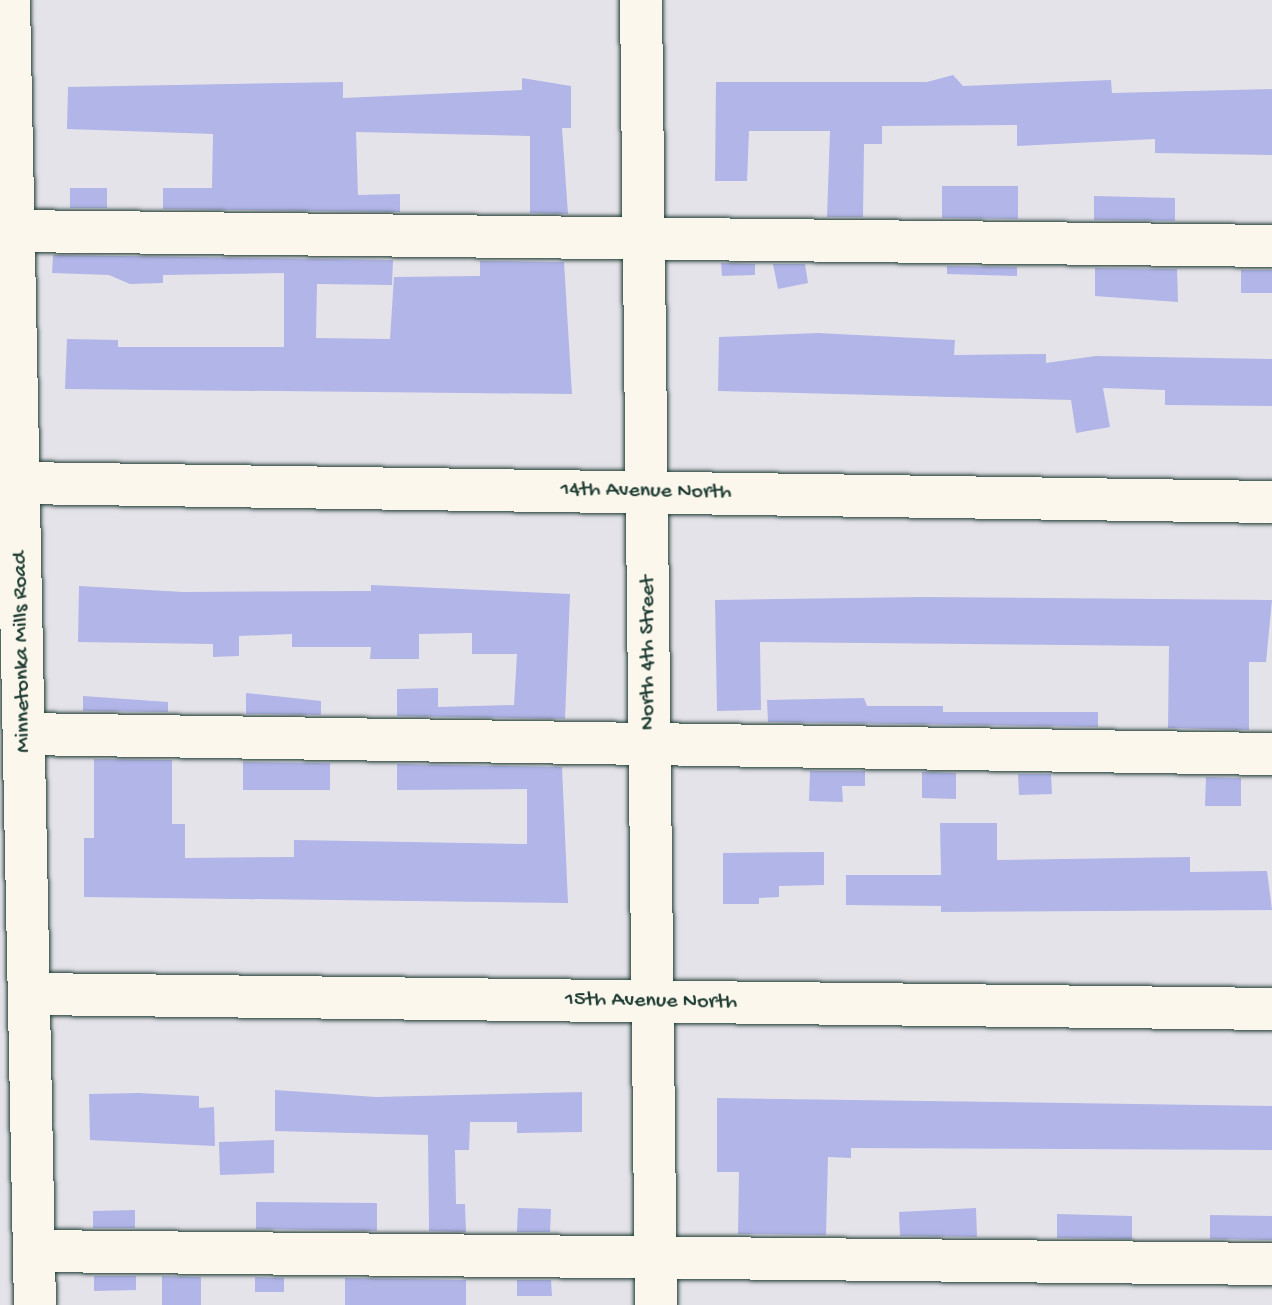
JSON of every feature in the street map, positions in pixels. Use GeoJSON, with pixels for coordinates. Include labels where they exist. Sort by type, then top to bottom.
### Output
{"type":"FeatureCollection","features":[{"type":"Feature","properties":{"kind":"street","name":"Minnetonka Mills Road"},"geometry":{"type":"LineString","coordinates":[[9,0],[35,1305]]}},
{"type":"Feature","properties":{"kind":"street","name":"North 4th Street"},"geometry":{"type":"LineString","coordinates":[[641,0],[655,1002],[656,1305]]}},
{"type":"Feature","properties":{"kind":"street"},"geometry":{"type":"LineString","coordinates":[[13,231],[1272,246]]}},
{"type":"Feature","properties":{"kind":"street","name":"14th Avenue North"},"geometry":{"type":"LineString","coordinates":[[20,483],[1272,502]]}},
{"type":"Feature","properties":{"kind":"street"},"geometry":{"type":"LineString","coordinates":[[24,734],[1272,754]]}},
{"type":"Feature","properties":{"kind":"street","name":"15th Avenue North"},"geometry":{"type":"LineString","coordinates":[[30,994],[1272,1009]]}},
{"type":"Feature","properties":{"kind":"street"},"geometry":{"type":"LineString","coordinates":[[34,1251],[655,1261],[1272,1264]]}},
{"type":"Feature","properties":{"kind":"building"},"geometry":{"type":"Polygon","coordinates":[[[953,75],[963,86],[1111,80],[1112,93],[1272,89],[1272,155],[1155,153],[1155,139],[1017,146],[1017,125],[882,126],[882,144],[864,144],[863,217],[827,217],[830,131],[749,131],[747,181],[715,181],[716,82],[927,82],[953,75]]]}},
{"type":"Feature","properties":{"kind":"building"},"geometry":{"type":"Polygon","coordinates":[[[522,78],[571,86],[571,128],[562,128],[568,214],[530,213],[530,136],[356,132],[358,195],[400,194],[400,212],[163,209],[163,188],[212,188],[213,134],[67,129],[68,87],[343,82],[343,98],[522,90],[522,78]]]}},
{"type":"Feature","properties":{"kind":"building"},"geometry":{"type":"Polygon","coordinates":[[[942,186],[1018,186],[1018,219],[942,218],[942,186]]]}},
{"type":"Feature","properties":{"kind":"building"},"geometry":{"type":"Polygon","coordinates":[[[70,188],[107,188],[107,208],[70,208],[70,188]]]}},
{"type":"Feature","properties":{"kind":"building"},"geometry":{"type":"Polygon","coordinates":[[[1094,196],[1175,198],[1175,221],[1094,220],[1094,196]]]}},
{"type":"Feature","properties":{"kind":"building"},"geometry":{"type":"Polygon","coordinates":[[[53,255],[393,260],[392,285],[317,284],[316,338],[390,339],[394,277],[480,276],[480,261],[564,262],[572,394],[65,389],[67,339],[118,340],[118,347],[284,347],[284,273],[163,275],[163,283],[130,284],[109,275],[52,273],[53,255]]]}},
{"type":"Feature","properties":{"kind":"building"},"geometry":{"type":"Polygon","coordinates":[[[721,263],[755,264],[755,275],[722,276],[721,263]]]}},
{"type":"Feature","properties":{"kind":"building"},"geometry":{"type":"Polygon","coordinates":[[[773,264],[805,264],[808,283],[778,289],[773,264]]]}},
{"type":"Feature","properties":{"kind":"building"},"geometry":{"type":"Polygon","coordinates":[[[947,266],[1017,267],[1017,276],[947,274],[947,266]]]}},
{"type":"Feature","properties":{"kind":"building"},"geometry":{"type":"Polygon","coordinates":[[[1095,268],[1177,269],[1178,302],[1095,296],[1095,268]]]}},
{"type":"Feature","properties":{"kind":"building"},"geometry":{"type":"Polygon","coordinates":[[[1241,270],[1272,270],[1272,293],[1241,293],[1241,270]]]}},
{"type":"Feature","properties":{"kind":"building"},"geometry":{"type":"Polygon","coordinates":[[[818,333],[955,340],[954,355],[1046,354],[1046,363],[1096,356],[1272,359],[1272,406],[1165,405],[1165,390],[1103,388],[1110,427],[1076,433],[1071,400],[718,391],[719,337],[818,333]]]}},
{"type":"Feature","properties":{"kind":"building"},"geometry":{"type":"Polygon","coordinates":[[[371,585],[570,594],[565,719],[397,716],[397,689],[438,688],[438,707],[514,705],[517,654],[472,654],[472,633],[419,634],[419,659],[370,659],[371,647],[292,647],[292,634],[239,636],[239,656],[213,657],[213,644],[78,642],[79,586],[183,592],[371,591],[371,585]]]}},
{"type":"Feature","properties":{"kind":"building"},"geometry":{"type":"Polygon","coordinates":[[[922,597],[1272,600],[1266,662],[1249,662],[1249,730],[1168,728],[1169,646],[760,642],[761,710],[717,711],[715,600],[922,597]]]}},
{"type":"Feature","properties":{"kind":"building"},"geometry":{"type":"Polygon","coordinates":[[[246,693],[321,701],[321,715],[246,714],[246,693]]]}},
{"type":"Feature","properties":{"kind":"building"},"geometry":{"type":"Polygon","coordinates":[[[83,696],[168,702],[168,712],[83,711],[83,696]]]}},
{"type":"Feature","properties":{"kind":"building"},"geometry":{"type":"Polygon","coordinates":[[[864,698],[867,706],[943,706],[943,712],[1098,712],[1098,727],[768,722],[767,700],[864,698]]]}},
{"type":"Feature","properties":{"kind":"building"},"geometry":{"type":"Polygon","coordinates":[[[94,759],[172,760],[172,824],[185,824],[185,858],[294,857],[294,840],[527,844],[527,789],[397,790],[397,764],[562,767],[568,903],[84,897],[84,838],[94,838],[94,759]]]}},
{"type":"Feature","properties":{"kind":"building"},"geometry":{"type":"Polygon","coordinates":[[[243,762],[330,763],[330,790],[243,790],[243,762]]]}},
{"type":"Feature","properties":{"kind":"building"},"geometry":{"type":"Polygon","coordinates":[[[810,771],[865,771],[865,786],[842,786],[843,802],[809,801],[810,771]]]}},
{"type":"Feature","properties":{"kind":"building"},"geometry":{"type":"Polygon","coordinates":[[[922,772],[956,773],[956,799],[922,798],[922,772]]]}},
{"type":"Feature","properties":{"kind":"building"},"geometry":{"type":"Polygon","coordinates":[[[1018,774],[1051,774],[1052,794],[1019,795],[1018,774]]]}},
{"type":"Feature","properties":{"kind":"building"},"geometry":{"type":"Polygon","coordinates":[[[1206,777],[1241,778],[1241,806],[1205,806],[1206,777]]]}},
{"type":"Feature","properties":{"kind":"building"},"geometry":{"type":"Polygon","coordinates":[[[940,823],[997,823],[997,860],[1190,857],[1190,872],[1267,871],[1272,910],[941,912],[941,906],[846,905],[846,875],[941,875],[940,823]]]}},
{"type":"Feature","properties":{"kind":"building"},"geometry":{"type":"Polygon","coordinates":[[[824,852],[824,885],[779,886],[779,897],[759,898],[759,904],[723,904],[723,853],[824,852]]]}},
{"type":"Feature","properties":{"kind":"building"},"geometry":{"type":"Polygon","coordinates":[[[275,1090],[376,1097],[582,1092],[582,1132],[517,1133],[517,1122],[470,1122],[469,1150],[455,1150],[456,1204],[465,1204],[466,1232],[429,1231],[428,1135],[275,1131],[275,1090]]]}},
{"type":"Feature","properties":{"kind":"building"},"geometry":{"type":"Polygon","coordinates":[[[89,1094],[199,1096],[199,1108],[214,1107],[215,1146],[90,1140],[89,1094]]]}},
{"type":"Feature","properties":{"kind":"building"},"geometry":{"type":"Polygon","coordinates":[[[717,1098],[1272,1106],[1272,1150],[851,1148],[851,1158],[828,1157],[826,1235],[738,1234],[739,1172],[717,1172],[717,1098]]]}},
{"type":"Feature","properties":{"kind":"building"},"geometry":{"type":"Polygon","coordinates":[[[274,1140],[274,1173],[220,1175],[219,1142],[274,1140]]]}},
{"type":"Feature","properties":{"kind":"building"},"geometry":{"type":"Polygon","coordinates":[[[256,1202],[377,1203],[377,1231],[256,1229],[256,1202]]]}},
{"type":"Feature","properties":{"kind":"building"},"geometry":{"type":"Polygon","coordinates":[[[518,1208],[551,1209],[550,1232],[517,1232],[518,1208]]]}},
{"type":"Feature","properties":{"kind":"building"},"geometry":{"type":"Polygon","coordinates":[[[976,1208],[977,1237],[900,1236],[899,1212],[976,1208]]]}},
{"type":"Feature","properties":{"kind":"building"},"geometry":{"type":"Polygon","coordinates":[[[135,1210],[135,1228],[93,1228],[93,1211],[135,1210]]]}},
{"type":"Feature","properties":{"kind":"building"},"geometry":{"type":"Polygon","coordinates":[[[1057,1214],[1132,1216],[1132,1239],[1057,1238],[1057,1214]]]}},
{"type":"Feature","properties":{"kind":"building"},"geometry":{"type":"Polygon","coordinates":[[[1210,1215],[1272,1216],[1272,1240],[1210,1239],[1210,1215]]]}},
{"type":"Feature","properties":{"kind":"building"},"geometry":{"type":"Polygon","coordinates":[[[94,1276],[136,1276],[136,1290],[94,1291],[94,1276]]]}},
{"type":"Feature","properties":{"kind":"building"},"geometry":{"type":"Polygon","coordinates":[[[162,1276],[201,1277],[201,1305],[162,1305],[162,1276]]]}},
{"type":"Feature","properties":{"kind":"building"},"geometry":{"type":"Polygon","coordinates":[[[255,1277],[284,1278],[284,1292],[255,1292],[255,1277]]]}},
{"type":"Feature","properties":{"kind":"building"},"geometry":{"type":"Polygon","coordinates":[[[345,1278],[466,1280],[466,1305],[345,1305],[345,1278]]]}},
{"type":"Feature","properties":{"kind":"building"},"geometry":{"type":"Polygon","coordinates":[[[517,1280],[551,1280],[552,1296],[517,1296],[517,1280]]]}}]}
